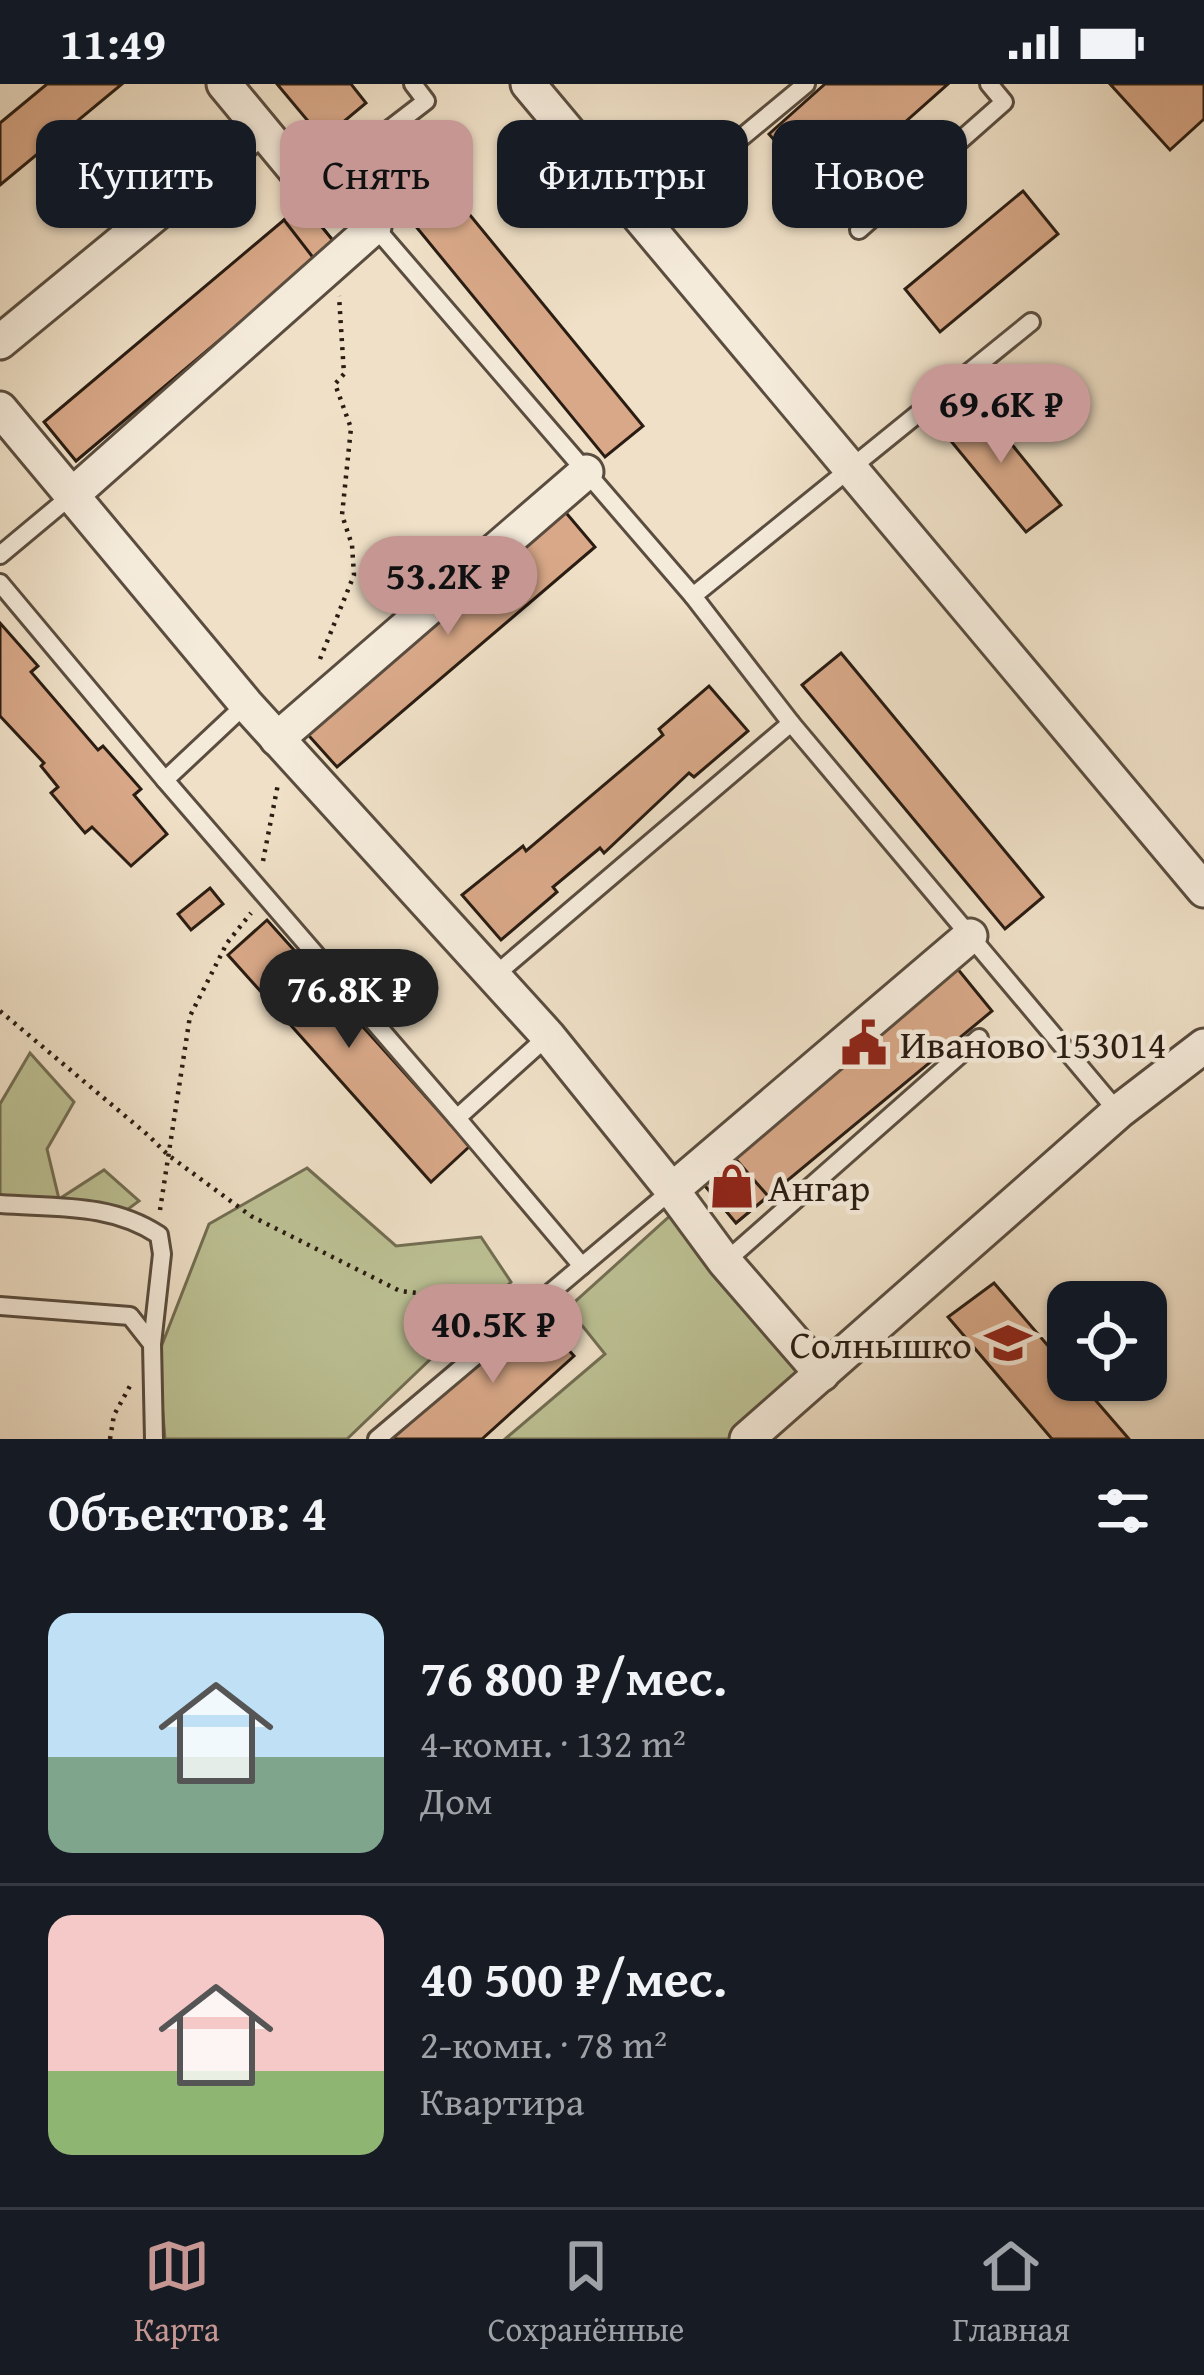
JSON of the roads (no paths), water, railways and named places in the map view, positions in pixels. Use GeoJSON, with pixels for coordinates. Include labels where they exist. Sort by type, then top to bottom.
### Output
{"type":"FeatureCollection","features":[{"type":"Feature","properties":{"kind":"street"},"geometry":{"type":"LineString","coordinates":[[224,84],[280,152]]}},
{"type":"Feature","properties":{"kind":"street"},"geometry":{"type":"LineString","coordinates":[[528,84],[558,120]]}},
{"type":"Feature","properties":{"kind":"street"},"geometry":{"type":"LineString","coordinates":[[0,342],[260,128]]}},
{"type":"Feature","properties":{"kind":"street"},"geometry":{"type":"LineString","coordinates":[[72,495],[373,228]]}},
{"type":"Feature","properties":{"kind":"street"},"geometry":{"type":"LineString","coordinates":[[649,228],[1204,890]]}},
{"type":"Feature","properties":{"kind":"street"},"geometry":{"type":"LineString","coordinates":[[0,409],[246,704],[548,1036],[724,1262],[822,1374]]}},
{"type":"Feature","properties":{"kind":"street"},"geometry":{"type":"LineString","coordinates":[[278,739],[586,472]]}},
{"type":"Feature","properties":{"kind":"street"},"geometry":{"type":"LineString","coordinates":[[672,1190],[970,936]]}},
{"type":"Feature","properties":{"kind":"street"},"geometry":{"type":"LineString","coordinates":[[747,1439],[1118,1112],[1202,1052]]}},
{"type":"Feature","properties":{"kind":"lane"},"geometry":{"type":"LineString","coordinates":[[401,120],[426,101],[413,84]]}},
{"type":"Feature","properties":{"kind":"lane"},"geometry":{"type":"LineString","coordinates":[[748,132],[806,84]]}},
{"type":"Feature","properties":{"kind":"lane"},"geometry":{"type":"LineString","coordinates":[[859,230],[1004,103],[989,84]]}},
{"type":"Feature","properties":{"kind":"lane"},"geometry":{"type":"LineString","coordinates":[[375,228],[693,596],[791,723],[1118,1112]]}},
{"type":"Feature","properties":{"kind":"lane"},"geometry":{"type":"LineString","coordinates":[[693,596],[1030,322]]}},
{"type":"Feature","properties":{"kind":"lane"},"geometry":{"type":"LineString","coordinates":[[0,555],[72,495]]}},
{"type":"Feature","properties":{"kind":"lane"},"geometry":{"type":"LineString","coordinates":[[0,583],[582,1266]]}},
{"type":"Feature","properties":{"kind":"lane"},"geometry":{"type":"LineString","coordinates":[[165,780],[246,704]]}},
{"type":"Feature","properties":{"kind":"lane"},"geometry":{"type":"LineString","coordinates":[[494,976],[791,723]]}},
{"type":"Feature","properties":{"kind":"lane"},"geometry":{"type":"LineString","coordinates":[[458,1118],[548,1036]]}},
{"type":"Feature","properties":{"kind":"lane"},"geometry":{"type":"LineString","coordinates":[[724,1262],[979,1038]]}},
{"type":"Feature","properties":{"kind":"lane"},"geometry":{"type":"LineString","coordinates":[[377,1439],[672,1190]]}},
{"type":"Feature","properties":{"kind":"lane"},"geometry":{"type":"LineString","coordinates":[[0,1204],[110,1212],[133,1218],[159,1235],[162,1254],[152,1345],[154,1439]]}},
{"type":"Feature","properties":{"kind":"lane"},"geometry":{"type":"LineString","coordinates":[[0,1306],[130,1316],[152,1345]]}},
{"type":"Feature","properties":{"kind":"place","name":"Иваново 153014"},"geometry":{"type":"Point","coordinates":[864,1043]}},
{"type":"Feature","properties":{"kind":"place","name":"Ангар"},"geometry":{"type":"Point","coordinates":[732,1186]}},
{"type":"Feature","properties":{"kind":"place","name":"Солнышко"},"geometry":{"type":"Point","coordinates":[1008,1343]}}]}
